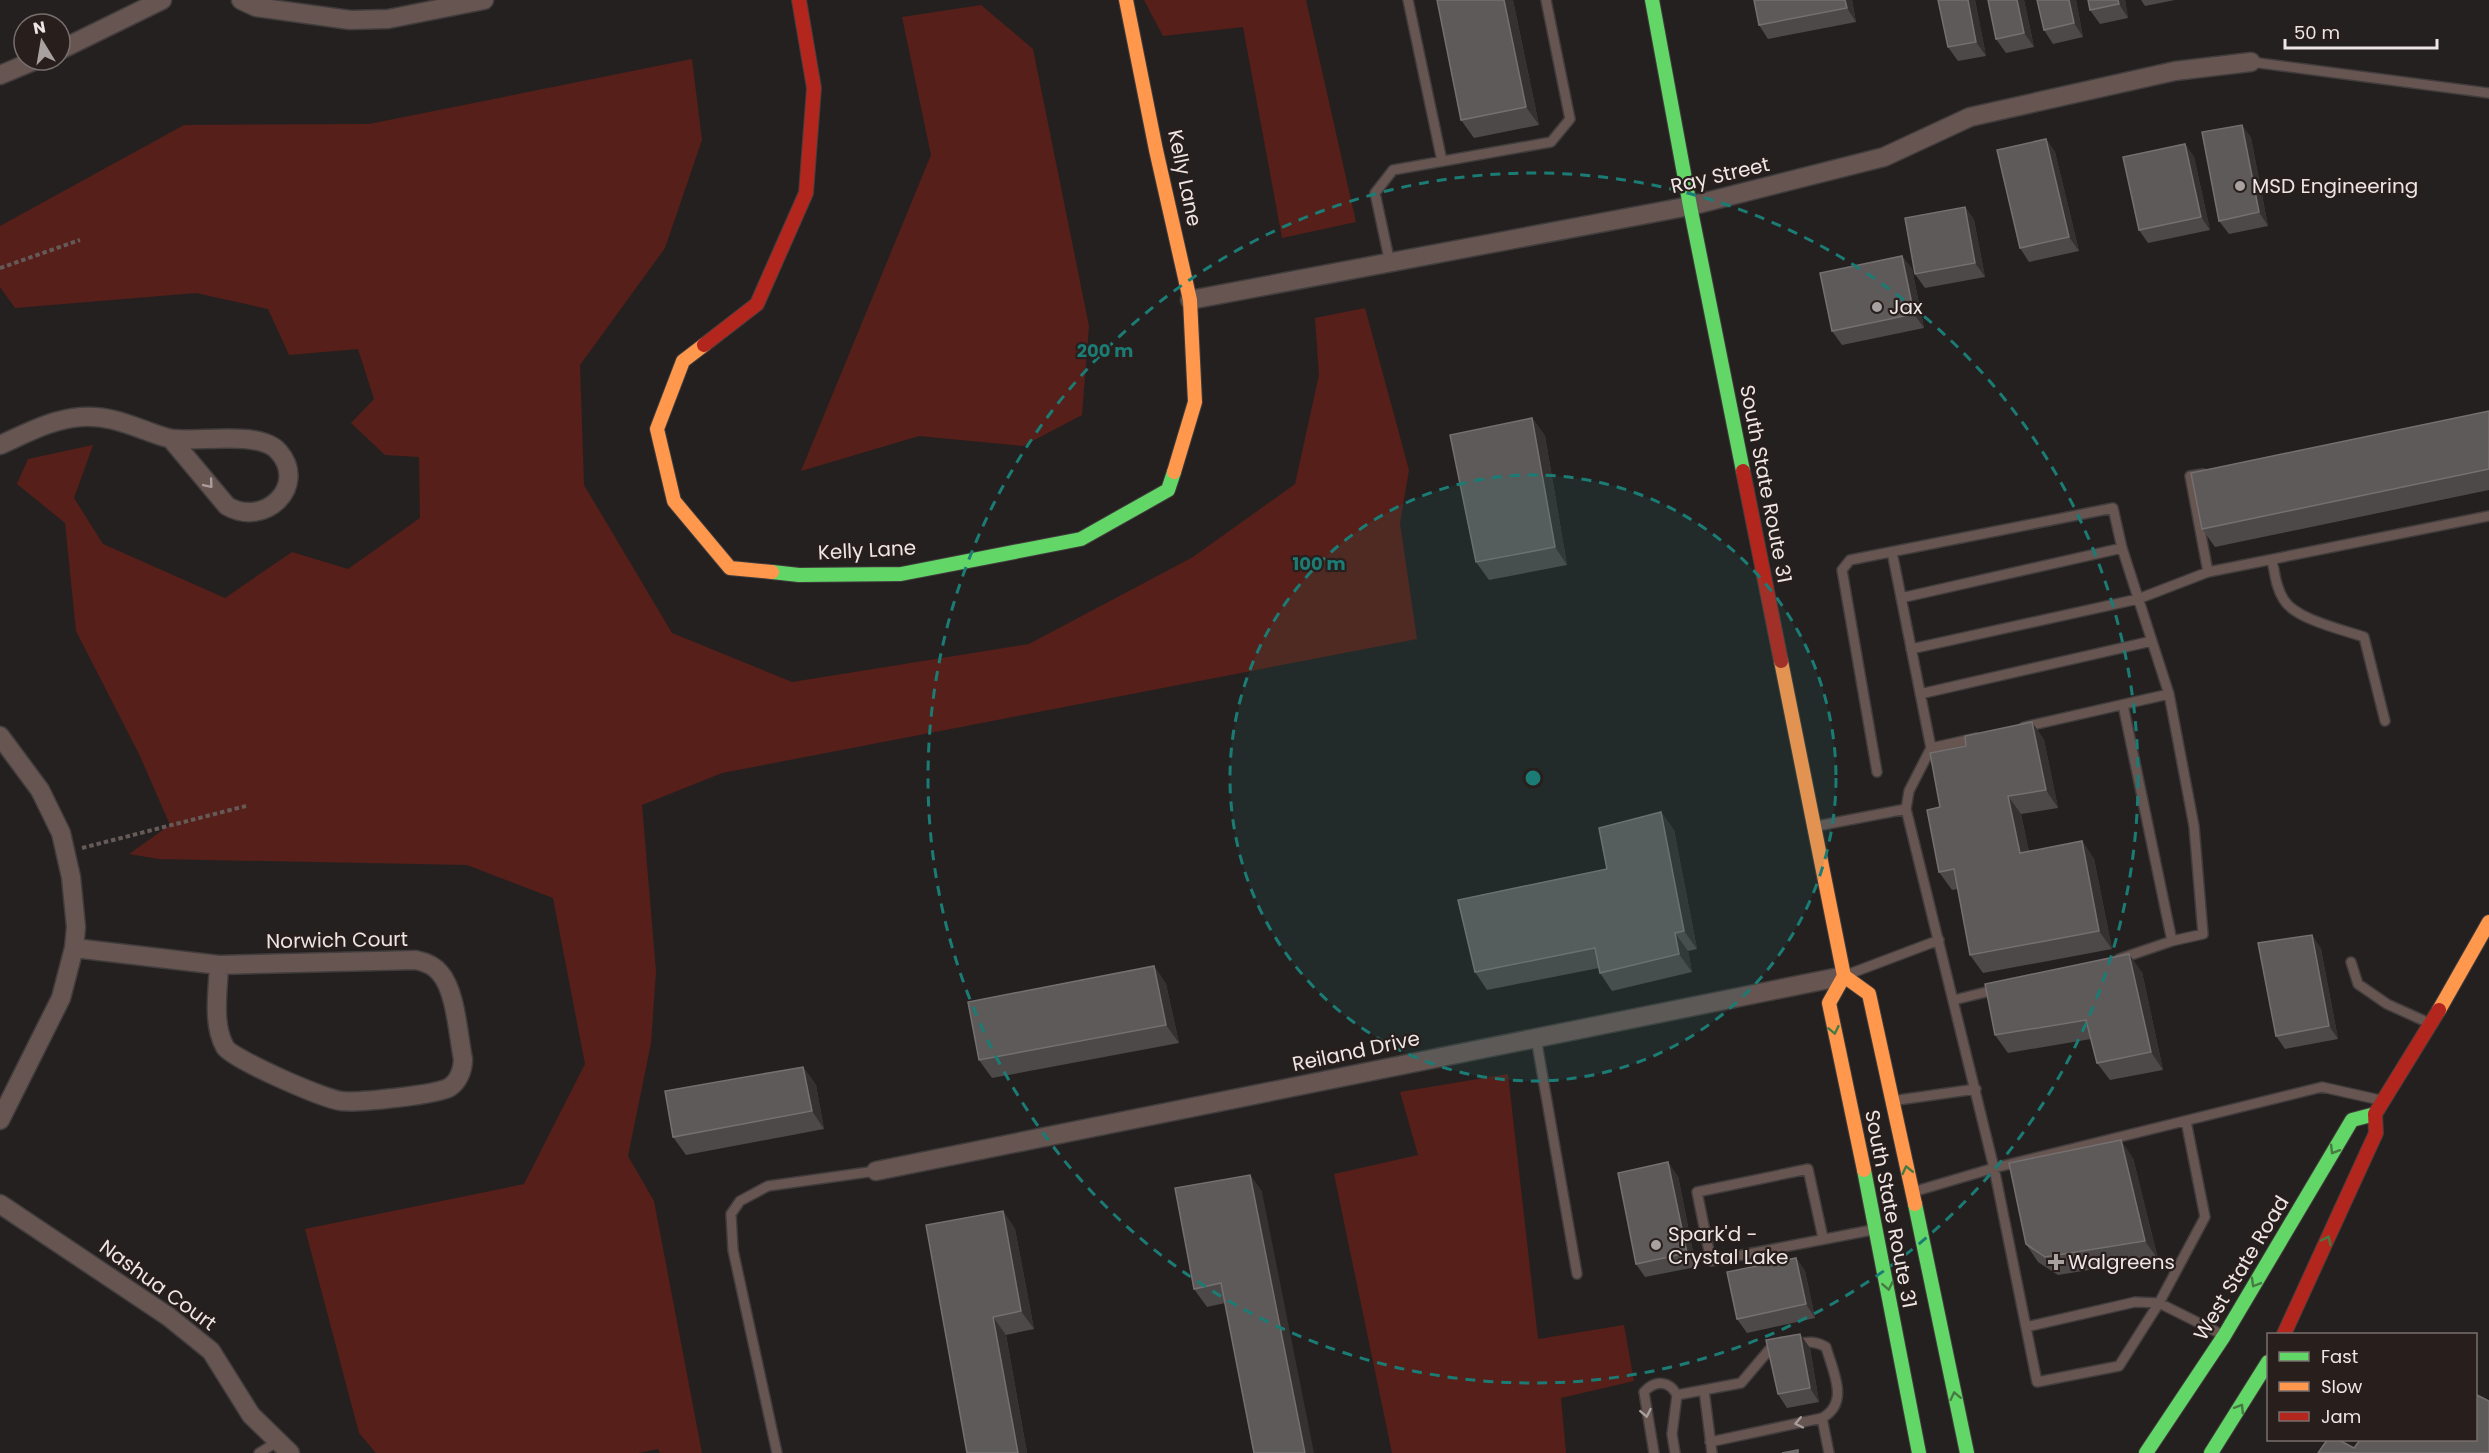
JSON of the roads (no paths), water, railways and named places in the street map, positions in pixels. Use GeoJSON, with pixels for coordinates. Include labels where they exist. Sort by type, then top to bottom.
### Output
{"type":"FeatureCollection","features":[{"type":"Feature","properties":{"kind":"main road","name":"Kelly Lane"},"geometry":{"type":"LineString","coordinates":[[799,0],[814,88],[806,193],[757,304],[683,361],[657,429],[674,501],[730,568],[800,575],[901,574],[1081,539],[1168,490],[1195,402],[1190,300],[1158,162],[1126,0]]}},
{"type":"Feature","properties":{"kind":"main road","name":"South State Route 31"},"geometry":{"type":"LineString","coordinates":[[1652,0],[1690,206],[1844,976],[1829,1003],[1877,1229],[1919,1453]]}},
{"type":"Feature","properties":{"kind":"main road"},"geometry":{"type":"LineString","coordinates":[[2285,1333],[2376,1133],[2375,1113],[2431,1024],[2489,922]]}},
{"type":"Feature","properties":{"kind":"main road","name":"South State Route 31"},"geometry":{"type":"LineString","coordinates":[[1844,976],[1869,994],[1925,1247],[1967,1452]]}},
{"type":"Feature","properties":{"kind":"main road","name":"West State Road"},"geometry":{"type":"LineString","coordinates":[[2146,1453],[2224,1335],[2352,1120],[2375,1113]]}},
{"type":"Feature","properties":{"kind":"main road"},"geometry":{"type":"LineString","coordinates":[[2211,1453],[2267,1364]]}},
{"type":"Feature","properties":{"kind":"street"},"geometry":{"type":"LineString","coordinates":[[72,44],[162,0]]}},
{"type":"Feature","properties":{"kind":"street"},"geometry":{"type":"LineString","coordinates":[[241,0],[256,7],[350,20],[388,19],[484,0]]}},
{"type":"Feature","properties":{"kind":"street","name":"Ray Street"},"geometry":{"type":"LineString","coordinates":[[1190,300],[1690,206],[1884,157],[1970,117],[2175,71],[2251,62]]}},
{"type":"Feature","properties":{"kind":"street"},"geometry":{"type":"LineString","coordinates":[[0,445],[50,422],[81,417],[113,418],[171,439],[251,439],[269,444],[280,452],[287,469],[283,495],[272,507],[258,513],[235,510],[227,506],[171,439]]}},
{"type":"Feature","properties":{"kind":"street"},"geometry":{"type":"LineString","coordinates":[[0,736],[40,790],[52,812],[67,852],[75,903],[74,948],[68,976],[56,1008],[0,1120]]}},
{"type":"Feature","properties":{"kind":"street","name":"Norwich Court"},"geometry":{"type":"LineString","coordinates":[[74,948],[219,965],[416,960],[425,962],[440,972],[449,988],[463,1059],[459,1076],[455,1082],[440,1091],[346,1102],[327,1098],[233,1055],[224,1045],[218,1027],[219,965]]}},
{"type":"Feature","properties":{"kind":"street","name":"Reiland Drive"},"geometry":{"type":"LineString","coordinates":[[876,1171],[1844,976]]}},
{"type":"Feature","properties":{"kind":"street","name":"Nashua Court"},"geometry":{"type":"LineString","coordinates":[[0,1204],[170,1317],[211,1351],[251,1416],[283,1448]]}},
{"type":"Feature","properties":{"kind":"lane"},"geometry":{"type":"LineString","coordinates":[[1408,0],[1442,161]]}},
{"type":"Feature","properties":{"kind":"lane"},"geometry":{"type":"LineString","coordinates":[[1390,263],[1375,193],[1392,170],[1551,142],[1570,119],[1546,0]]}},
{"type":"Feature","properties":{"kind":"lane"},"geometry":{"type":"LineString","coordinates":[[2251,62],[2489,93]]}},
{"type":"Feature","properties":{"kind":"lane"},"geometry":{"type":"LineString","coordinates":[[2208,572],[2190,476],[2213,472]]}},
{"type":"Feature","properties":{"kind":"lane"},"geometry":{"type":"LineString","coordinates":[[1877,772],[1842,570],[1850,560],[2113,508],[2122,548],[2169,694],[2194,826],[2203,934],[2172,941],[2112,961]]}},
{"type":"Feature","properties":{"kind":"lane"},"geometry":{"type":"LineString","coordinates":[[1911,649],[2138,599],[2208,572],[2489,516]]}},
{"type":"Feature","properties":{"kind":"lane"},"geometry":{"type":"LineString","coordinates":[[1901,598],[2122,548]]}},
{"type":"Feature","properties":{"kind":"lane"},"geometry":{"type":"LineString","coordinates":[[1892,552],[1931,748],[1909,791],[1906,809],[1976,1089],[2037,1382],[2119,1366],[2159,1303],[2205,1217],[2186,1121]]}},
{"type":"Feature","properties":{"kind":"lane"},"geometry":{"type":"LineString","coordinates":[[2272,560],[2278,589],[2285,603],[2301,614],[2364,637],[2385,721]]}},
{"type":"Feature","properties":{"kind":"lane"},"geometry":{"type":"LineString","coordinates":[[1920,694],[2151,641]]}},
{"type":"Feature","properties":{"kind":"lane"},"geometry":{"type":"LineString","coordinates":[[2010,730],[2169,694]]}},
{"type":"Feature","properties":{"kind":"lane"},"geometry":{"type":"LineString","coordinates":[[2123,705],[2172,941]]}},
{"type":"Feature","properties":{"kind":"lane"},"geometry":{"type":"LineString","coordinates":[[1931,748],[1987,735]]}},
{"type":"Feature","properties":{"kind":"lane"},"geometry":{"type":"LineString","coordinates":[[1814,826],[1906,809]]}},
{"type":"Feature","properties":{"kind":"lane"},"geometry":{"type":"LineString","coordinates":[[1844,976],[1939,940]]}},
{"type":"Feature","properties":{"kind":"lane"},"geometry":{"type":"LineString","coordinates":[[2351,962],[2358,984],[2387,1004],[2431,1024]]}},
{"type":"Feature","properties":{"kind":"lane"},"geometry":{"type":"LineString","coordinates":[[1954,1000],[2011,986]]}},
{"type":"Feature","properties":{"kind":"lane"},"geometry":{"type":"LineString","coordinates":[[1536,1038],[1577,1274]]}},
{"type":"Feature","properties":{"kind":"lane"},"geometry":{"type":"LineString","coordinates":[[1912,1192],[1994,1168],[2322,1087],[2382,1101]]}},
{"type":"Feature","properties":{"kind":"lane"},"geometry":{"type":"LineString","coordinates":[[1891,1101],[1976,1089]]}},
{"type":"Feature","properties":{"kind":"lane"},"geometry":{"type":"LineString","coordinates":[[1823,1238],[1808,1168],[1697,1192],[1712,1261],[1877,1229]]}},
{"type":"Feature","properties":{"kind":"lane"},"geometry":{"type":"LineString","coordinates":[[777,1453],[733,1250],[731,1214],[740,1201],[768,1186],[876,1171]]}},
{"type":"Feature","properties":{"kind":"lane"},"geometry":{"type":"LineString","coordinates":[[2026,1327],[2135,1302],[2159,1303],[2224,1335]]}},
{"type":"Feature","properties":{"kind":"lane"},"geometry":{"type":"LineString","coordinates":[[1677,1395],[1741,1383],[1769,1350],[1809,1341],[1826,1347],[1838,1394],[1838,1403],[1833,1413],[1822,1418],[1710,1442]]}},
{"type":"Feature","properties":{"kind":"lane"},"geometry":{"type":"LineString","coordinates":[[1654,1453],[1644,1392],[1659,1382],[1668,1385],[1677,1395],[1672,1434],[1675,1453]]}},
{"type":"Feature","properties":{"kind":"lane"},"geometry":{"type":"LineString","coordinates":[[1704,1390],[1712,1453]]}},
{"type":"Feature","properties":{"kind":"lane"},"geometry":{"type":"LineString","coordinates":[[1822,1418],[1829,1453]]}},
{"type":"Feature","properties":{"kind":"lane"},"geometry":{"type":"LineString","coordinates":[[259,1453],[283,1448]]}},
{"type":"Feature","properties":{"kind":"place","name":"MSD Engineering"},"geometry":{"type":"Point","coordinates":[2240,186]}},
{"type":"Feature","properties":{"kind":"place","name":"Jax"},"geometry":{"type":"Point","coordinates":[1877,307]}},
{"type":"Feature","properties":{"kind":"place","name":"Spark'd - Crystal Lake"},"geometry":{"type":"Point","coordinates":[1656,1245]}},
{"type":"Feature","properties":{"kind":"place","name":"Walgreens"},"geometry":{"type":"Point","coordinates":[2056,1262]}}]}
